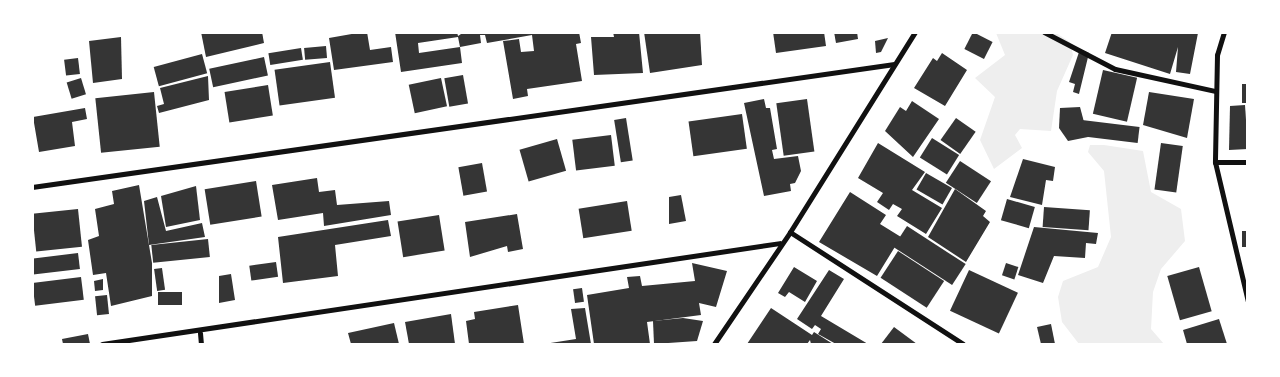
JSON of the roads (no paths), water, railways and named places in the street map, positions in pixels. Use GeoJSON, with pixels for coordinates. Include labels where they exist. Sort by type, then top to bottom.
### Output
{"type":"FeatureCollection","features":[{"type":"Feature","properties":{"kind":"street"},"geometry":{"type":"LineString","coordinates":[[714,344],[780,243],[790,232],[914,32]]}},
{"type":"Feature","properties":{"kind":"street"},"geometry":{"type":"LineString","coordinates":[[1044,32],[1115,69],[1215,91]]}},
{"type":"Feature","properties":{"kind":"street"},"geometry":{"type":"LineString","coordinates":[[1224,32],[1215,91],[1215,162],[1248,302]]}},
{"type":"Feature","properties":{"kind":"street"},"geometry":{"type":"LineString","coordinates":[[32,187],[894,64]]}},
{"type":"Feature","properties":{"kind":"street"},"geometry":{"type":"LineString","coordinates":[[1215,162],[1248,162]]}},
{"type":"Feature","properties":{"kind":"street"},"geometry":{"type":"LineString","coordinates":[[790,232],[963,344]]}},
{"type":"Feature","properties":{"kind":"street"},"geometry":{"type":"LineString","coordinates":[[102,344],[200,333],[780,243]]}},
{"type":"Feature","properties":{"kind":"street"},"geometry":{"type":"LineString","coordinates":[[200,333],[202,344]]}}]}
